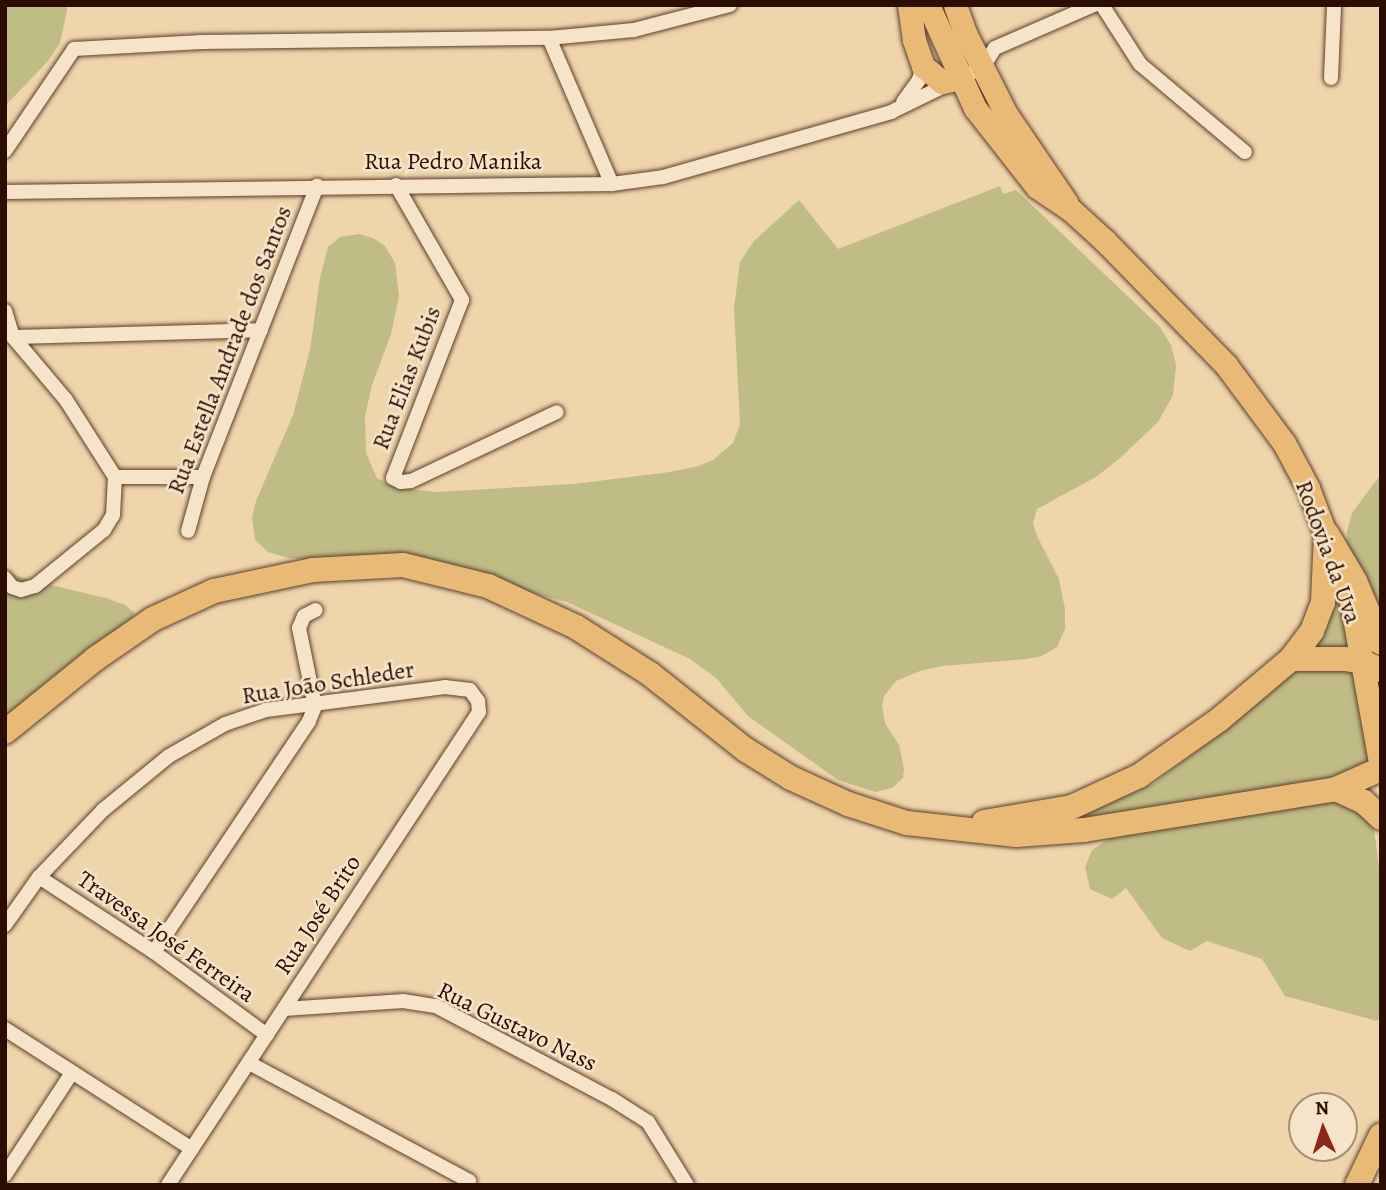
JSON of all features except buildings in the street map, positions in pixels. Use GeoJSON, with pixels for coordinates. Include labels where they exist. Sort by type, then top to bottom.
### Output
{"type":"FeatureCollection","features":[{"type":"Feature","properties":{"kind":"highway"},"geometry":{"type":"LineString","coordinates":[[1326,534],[1355,581],[1381,643]]}},
{"type":"Feature","properties":{"kind":"highway"},"geometry":{"type":"LineString","coordinates":[[927,825],[997,821],[1072,807],[1139,776],[1220,719],[1291,659],[1312,631],[1323,602],[1326,534]]}},
{"type":"Feature","properties":{"kind":"highway"},"geometry":{"type":"LineString","coordinates":[[5,732],[95,659],[153,618],[214,591],[313,570],[403,565],[488,586],[576,627],[650,674],[746,750],[791,778],[848,804],[907,823],[1016,835],[1084,830],[1336,789],[1381,768]]}},
{"type":"Feature","properties":{"kind":"highway"},"geometry":{"type":"LineString","coordinates":[[1291,659],[1327,658],[1372,666]]}},
{"type":"Feature","properties":{"kind":"highway"},"geometry":{"type":"LineString","coordinates":[[1336,789],[1364,802],[1381,818]]}},
{"type":"Feature","properties":{"kind":"highway"},"geometry":{"type":"LineString","coordinates":[[1357,1185],[1381,1135]]}},
{"type":"Feature","properties":{"kind":"main road"},"geometry":{"type":"LineString","coordinates":[[909,5],[914,40],[923,66],[943,82],[961,78]]}},
{"type":"Feature","properties":{"kind":"main road","name":"Rodovia da Uva"},"geometry":{"type":"LineString","coordinates":[[928,5],[975,108],[1037,187],[1071,210],[1105,241],[1226,365],[1284,443],[1308,488],[1351,600],[1372,666],[1381,768]]}},
{"type":"Feature","properties":{"kind":"main road","name":"Rodovia da Uva"},"geometry":{"type":"LineString","coordinates":[[955,5],[966,35],[1006,114],[1071,210]]}},
{"type":"Feature","properties":{"kind":"street"},"geometry":{"type":"LineString","coordinates":[[5,150],[74,49],[202,42],[549,38],[634,30],[730,5]]}},
{"type":"Feature","properties":{"kind":"street","name":"Rua Pedro Manika"},"geometry":{"type":"LineString","coordinates":[[5,192],[612,184],[663,177],[891,111],[983,67],[995,48],[1094,5]]}},
{"type":"Feature","properties":{"kind":"street"},"geometry":{"type":"LineString","coordinates":[[1102,5],[1140,64],[1245,152]]}},
{"type":"Feature","properties":{"kind":"street"},"geometry":{"type":"LineString","coordinates":[[1331,78],[1334,5]]}},
{"type":"Feature","properties":{"kind":"street"},"geometry":{"type":"LineString","coordinates":[[549,38],[612,184]]}},
{"type":"Feature","properties":{"kind":"street"},"geometry":{"type":"LineString","coordinates":[[891,111],[912,93],[923,66]]}},
{"type":"Feature","properties":{"kind":"street","name":"Rua Elias Kubis"},"geometry":{"type":"LineString","coordinates":[[397,185],[462,300],[393,478],[401,482],[411,481],[557,412]]}},
{"type":"Feature","properties":{"kind":"street","name":"Rua Estella Andrade dos Santos"},"geometry":{"type":"LineString","coordinates":[[188,531],[203,477],[317,186]]}},
{"type":"Feature","properties":{"kind":"street"},"geometry":{"type":"LineString","coordinates":[[5,311],[13,337],[66,400],[115,477],[113,515],[104,530],[35,586],[22,590],[9,582]]}},
{"type":"Feature","properties":{"kind":"street"},"geometry":{"type":"LineString","coordinates":[[13,337],[261,330]]}},
{"type":"Feature","properties":{"kind":"street"},"geometry":{"type":"LineString","coordinates":[[115,477],[203,477]]}},
{"type":"Feature","properties":{"kind":"street"},"geometry":{"type":"LineString","coordinates":[[154,952],[309,721],[315,706],[299,628],[304,616],[317,610]]}},
{"type":"Feature","properties":{"kind":"street","name":"Rua João Schleder"},"geometry":{"type":"LineString","coordinates":[[5,925],[39,877],[103,810],[169,756],[225,724],[266,710],[315,706],[445,687]]}},
{"type":"Feature","properties":{"kind":"street","name":"Rua José Brito"},"geometry":{"type":"LineString","coordinates":[[168,1185],[479,712],[478,701],[470,690],[445,687]]}},
{"type":"Feature","properties":{"kind":"street","name":"Travessa José Ferreira"},"geometry":{"type":"LineString","coordinates":[[39,877],[154,952],[267,1035]]}},
{"type":"Feature","properties":{"kind":"street","name":"Rua Gustavo Nass"},"geometry":{"type":"LineString","coordinates":[[284,1009],[403,1001],[436,1006],[648,1122],[687,1185]]}},
{"type":"Feature","properties":{"kind":"street"},"geometry":{"type":"LineString","coordinates":[[5,1029],[71,1074],[192,1149]]}},
{"type":"Feature","properties":{"kind":"street"},"geometry":{"type":"LineString","coordinates":[[248,1063],[469,1181]]}},
{"type":"Feature","properties":{"kind":"street"},"geometry":{"type":"LineString","coordinates":[[5,1175],[71,1074]]}},
{"type":"Feature","properties":{"kind":"shaded area"},"geometry":{"type":"Polygon","coordinates":[[[5,5],[66,5],[67,10],[60,43],[48,61],[5,106],[5,5]]]}},
{"type":"Feature","properties":{"kind":"shaded area"},"geometry":{"type":"Polygon","coordinates":[[[1000,186],[1003,194],[1016,190],[1159,326],[1171,345],[1176,365],[1173,395],[1158,422],[1120,458],[1096,477],[1037,509],[1033,523],[1036,534],[1059,579],[1065,609],[1065,629],[1057,647],[1042,656],[1027,659],[942,666],[920,671],[896,681],[884,696],[882,706],[885,723],[899,745],[904,769],[903,778],[892,788],[875,792],[838,780],[748,716],[716,678],[690,659],[567,602],[434,567],[288,558],[268,552],[255,540],[252,517],[256,501],[293,415],[310,350],[320,278],[328,247],[340,237],[359,234],[373,238],[385,246],[395,263],[399,296],[391,334],[372,385],[365,416],[366,453],[377,478],[395,487],[435,492],[574,484],[699,466],[713,460],[733,443],[740,424],[734,308],[740,262],[754,241],[799,200],[838,249],[1000,186]]]}},
{"type":"Feature","properties":{"kind":"shaded area"},"geometry":{"type":"Polygon","coordinates":[[[1381,474],[1381,718],[1347,546],[1347,531],[1352,513],[1381,474]]]}},
{"type":"Feature","properties":{"kind":"shaded area"},"geometry":{"type":"Polygon","coordinates":[[[5,571],[29,580],[106,598],[125,605],[134,613],[131,622],[5,717],[5,571]]]}},
{"type":"Feature","properties":{"kind":"shaded area"},"geometry":{"type":"Polygon","coordinates":[[[1334,582],[1353,655],[1305,650],[1334,582]]]}},
{"type":"Feature","properties":{"kind":"shaded area"},"geometry":{"type":"Polygon","coordinates":[[[1284,670],[1355,670],[1373,770],[1291,792],[1068,820],[1155,783],[1236,719],[1284,670]]]}},
{"type":"Feature","properties":{"kind":"shaded area"},"geometry":{"type":"Polygon","coordinates":[[[1335,800],[1357,807],[1374,829],[1381,882],[1381,1017],[1377,1021],[1285,996],[1262,959],[1207,941],[1190,951],[1162,938],[1126,888],[1112,899],[1090,889],[1085,867],[1092,850],[1112,837],[1335,800]]]}}]}
